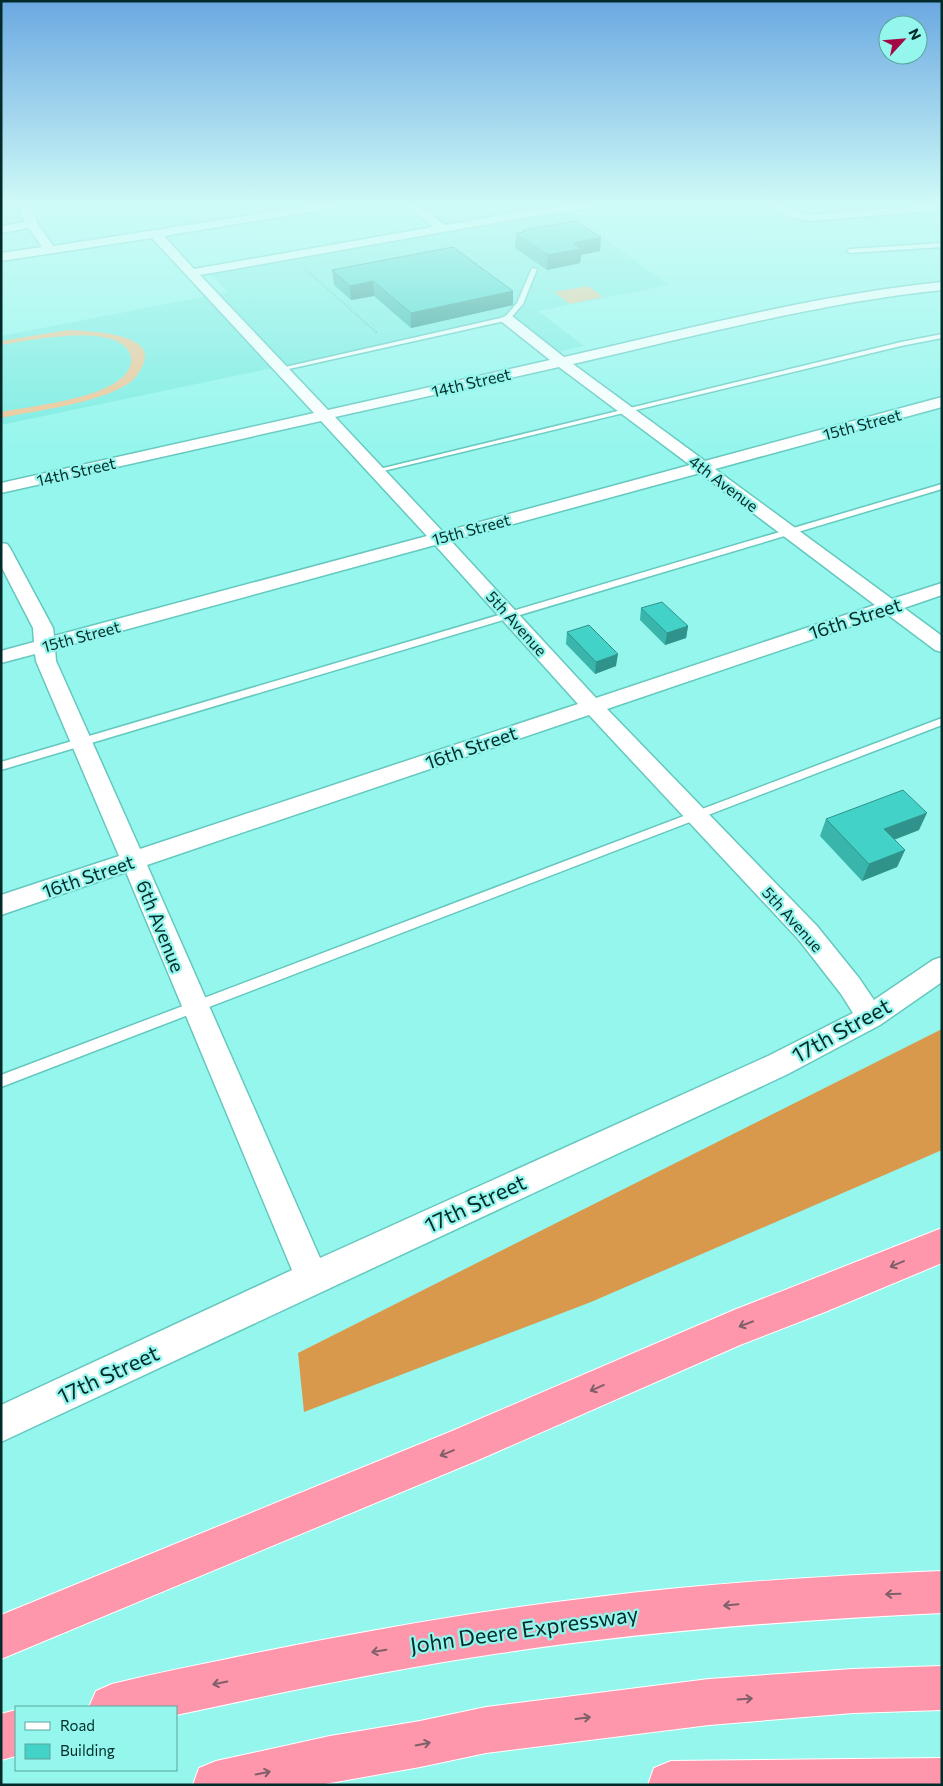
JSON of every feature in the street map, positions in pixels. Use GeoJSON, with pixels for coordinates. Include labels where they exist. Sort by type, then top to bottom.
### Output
{"type":"FeatureCollection","features":[{"type":"Feature","properties":{"kind":"highway"},"geometry":{"type":"LineString","coordinates":[[1,1637],[462,1447],[734,1329],[825,1294],[942,1245]]}},
{"type":"Feature","properties":{"kind":"highway","name":"John Deere Expressway"},"geometry":{"type":"LineString","coordinates":[[117,1706],[334,1658],[491,1632],[638,1613],[840,1596],[942,1592]]}},
{"type":"Feature","properties":{"kind":"highway"},"geometry":{"type":"LineString","coordinates":[[216,1785],[330,1759],[420,1744],[486,1730],[709,1702],[853,1691],[942,1688]]}},
{"type":"Feature","properties":{"kind":"highway"},"geometry":{"type":"LineString","coordinates":[[1,1737],[15,1733]]}},
{"type":"Feature","properties":{"kind":"highway"},"geometry":{"type":"LineString","coordinates":[[671,1785],[760,1782],[942,1781]]}},
{"type":"Feature","properties":{"kind":"street","name":"5th Avenue"},"geometry":{"type":"LineString","coordinates":[[204,287],[592,706],[808,933],[850,986],[870,1017]]}},
{"type":"Feature","properties":{"kind":"street","name":"14th Street"},"geometry":{"type":"LineString","coordinates":[[1,488],[839,300],[884,292],[929,287]]}},
{"type":"Feature","properties":{"kind":"street","name":"4th Avenue"},"geometry":{"type":"LineString","coordinates":[[507,319],[942,646]]}},
{"type":"Feature","properties":{"kind":"street","name":"15th Street"},"geometry":{"type":"LineString","coordinates":[[1,657],[942,402]]}},
{"type":"Feature","properties":{"kind":"street","name":"6th Avenue"},"geometry":{"type":"LineString","coordinates":[[1,548],[43,628],[46,661],[134,860],[195,1008],[312,1278]]}},
{"type":"Feature","properties":{"kind":"street","name":"16th Street"},"geometry":{"type":"LineString","coordinates":[[1,905],[942,589]]}},
{"type":"Feature","properties":{"kind":"street","name":"17th Street"},"geometry":{"type":"LineString","coordinates":[[1,1424],[312,1278],[778,1065],[870,1017],[942,968]]}},
{"type":"Feature","properties":{"kind":"lane"},"geometry":{"type":"LineString","coordinates":[[280,369],[507,319],[520,304],[527,287]]}},
{"type":"Feature","properties":{"kind":"lane"},"geometry":{"type":"LineString","coordinates":[[375,471],[901,344],[942,336]]}},
{"type":"Feature","properties":{"kind":"lane"},"geometry":{"type":"LineString","coordinates":[[1,766],[942,486]]}},
{"type":"Feature","properties":{"kind":"lane"},"geometry":{"type":"LineString","coordinates":[[1,1081],[942,721]]}},
{"type":"Feature","properties":{"kind":"path"},"geometry":{"type":"LineString","coordinates":[[326,287],[390,345]]}},
{"type":"Feature","properties":{"kind":"shaded area"},"geometry":{"type":"Polygon","coordinates":[[[223,287],[657,287],[538,311],[584,346],[556,352],[508,316],[297,363],[1,425],[1,336],[228,292],[223,287]]]}},
{"type":"Feature","properties":{"kind":"shaded area"},"geometry":{"type":"Polygon","coordinates":[[[590,287],[603,297],[570,304],[554,292],[590,287]]]}},
{"type":"Feature","properties":{"kind":"shaded area"},"geometry":{"type":"Polygon","coordinates":[[[68,330],[103,333],[131,340],[140,346],[145,354],[143,365],[129,383],[113,392],[66,406],[1,418],[1,412],[63,401],[95,392],[108,387],[126,373],[131,363],[131,357],[124,346],[111,339],[93,336],[51,337],[1,345],[1,341],[68,330]]]}},
{"type":"Feature","properties":{"kind":"shaded area"},"geometry":{"type":"Polygon","coordinates":[[[942,1029],[942,1150],[591,1302],[304,1412],[298,1353],[942,1029]]]}},
{"type":"Feature","properties":{"kind":"building"},"geometry":{"type":"Polygon","coordinates":[[[381,287],[508,287],[513,291],[411,313],[381,287]]]}},
{"type":"Feature","properties":{"kind":"building"},"geometry":{"type":"Polygon","coordinates":[[[662,602],[688,626],[667,633],[641,608],[662,602]]]}},
{"type":"Feature","properties":{"kind":"building"},"geometry":{"type":"Polygon","coordinates":[[[589,625],[618,654],[596,662],[567,632],[589,625]]]}},
{"type":"Feature","properties":{"kind":"building"},"geometry":{"type":"Polygon","coordinates":[[[903,790],[927,813],[884,829],[905,850],[869,864],[826,819],[903,790]]]}}]}
